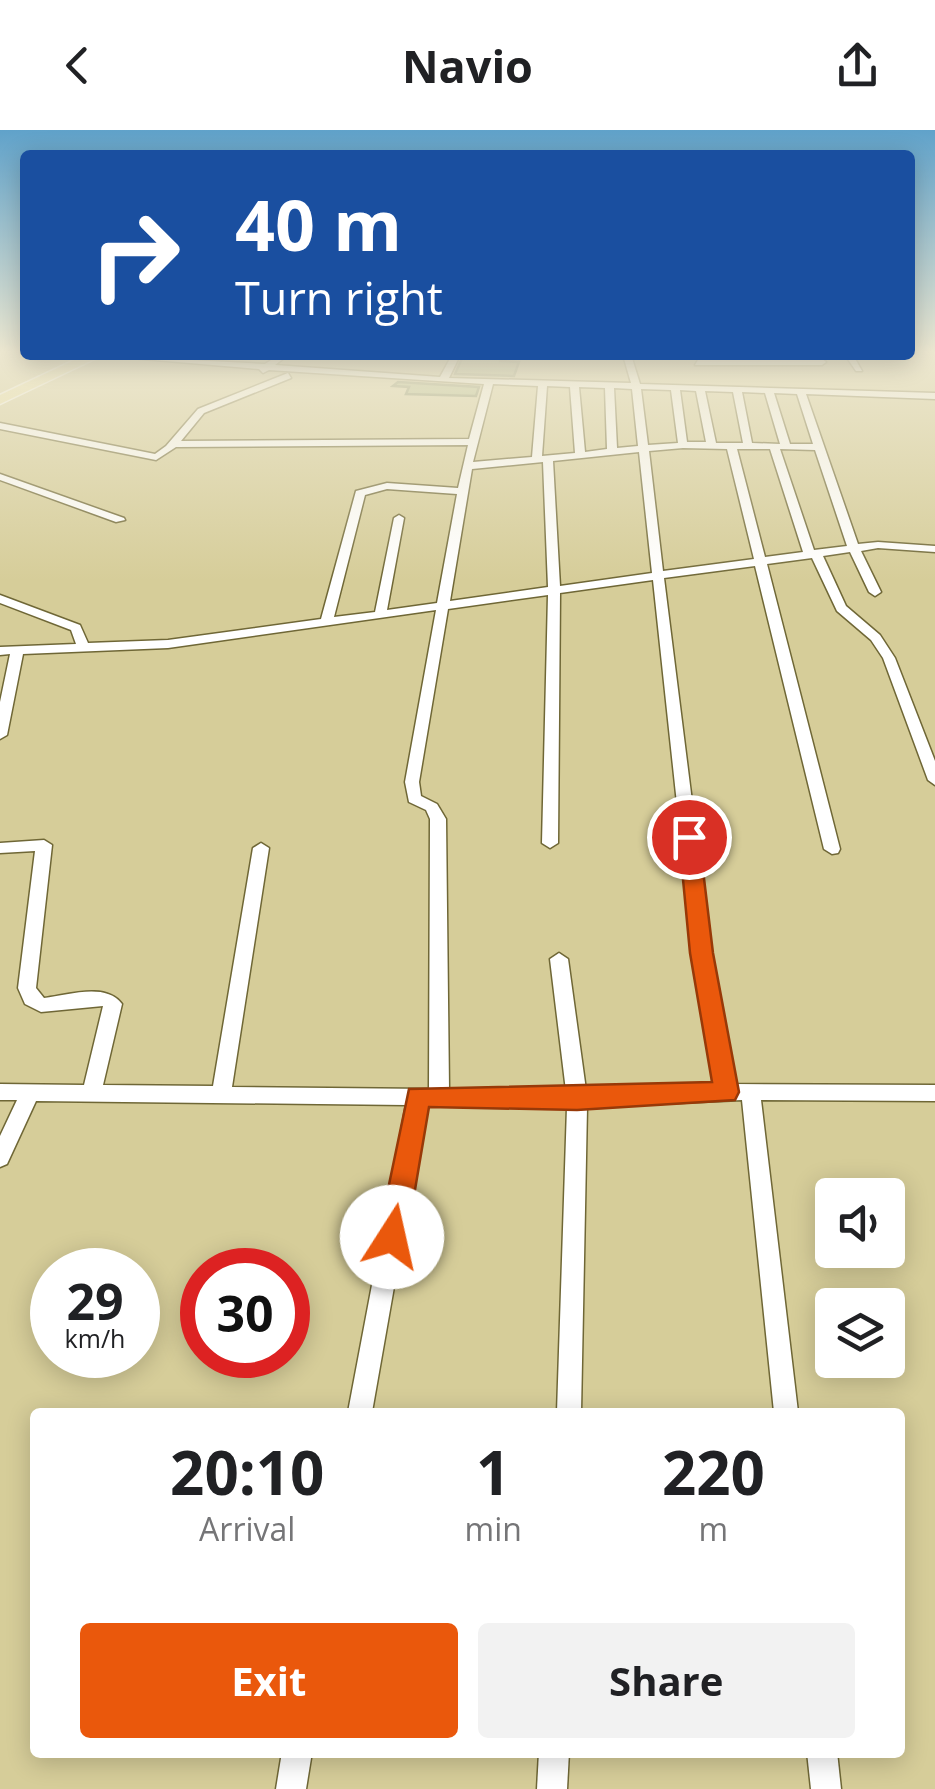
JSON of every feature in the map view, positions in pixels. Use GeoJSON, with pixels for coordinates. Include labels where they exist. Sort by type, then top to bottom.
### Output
{"type":"FeatureCollection","features":[{"type":"Feature","properties":{"kind":"street"},"geometry":{"type":"LineString","coordinates":[[2,426],[150,456],[164,454],[185,426]]}},
{"type":"Feature","properties":{"kind":"street"},"geometry":{"type":"LineString","coordinates":[[361,1408],[429,1096],[438,818],[432,808],[414,799],[412,782],[477,426]]}},
{"type":"Feature","properties":{"kind":"street"},"geometry":{"type":"LineString","coordinates":[[543,426],[554,590],[550,844]]}},
{"type":"Feature","properties":{"kind":"street"},"geometry":{"type":"LineString","coordinates":[[578,426],[580,455]]}},
{"type":"Feature","properties":{"kind":"street"},"geometry":{"type":"LineString","coordinates":[[611,426],[612,452]]}},
{"type":"Feature","properties":{"kind":"street"},"geometry":{"type":"LineString","coordinates":[[641,426],[702,953],[726,1092]]}},
{"type":"Feature","properties":{"kind":"street"},"geometry":{"type":"LineString","coordinates":[[680,426],[683,445]]}},
{"type":"Feature","properties":{"kind":"street"},"geometry":{"type":"LineString","coordinates":[[708,426],[711,444]]}},
{"type":"Feature","properties":{"kind":"street"},"geometry":{"type":"LineString","coordinates":[[745,426],[748,445]]}},
{"type":"Feature","properties":{"kind":"street"},"geometry":{"type":"LineString","coordinates":[[776,426],[813,555],[841,608],[876,638],[889,658],[935,780]]}},
{"type":"Feature","properties":{"kind":"street"},"geometry":{"type":"LineString","coordinates":[[811,426],[854,548],[875,592]]}},
{"type":"Feature","properties":{"kind":"street"},"geometry":{"type":"LineString","coordinates":[[174,444],[473,442]]}},
{"type":"Feature","properties":{"kind":"street"},"geometry":{"type":"LineString","coordinates":[[731,444],[832,849]]}},
{"type":"Feature","properties":{"kind":"street"},"geometry":{"type":"LineString","coordinates":[[467,466],[683,445],[818,447]]}},
{"type":"Feature","properties":{"kind":"street"},"geometry":{"type":"LineString","coordinates":[[0,477],[120,520]]}},
{"type":"Feature","properties":{"kind":"street"},"geometry":{"type":"LineString","coordinates":[[326,621],[360,493],[387,486],[463,491]]}},
{"type":"Feature","properties":{"kind":"street"},"geometry":{"type":"LineString","coordinates":[[380,615],[398,518]]}},
{"type":"Feature","properties":{"kind":"street"},"geometry":{"type":"LineString","coordinates":[[0,652],[168,644],[854,548],[892,545],[935,549]]}},
{"type":"Feature","properties":{"kind":"street"},"geometry":{"type":"LineString","coordinates":[[0,599],[76,628],[84,649]]}},
{"type":"Feature","properties":{"kind":"street"},"geometry":{"type":"LineString","coordinates":[[0,735],[17,652]]}},
{"type":"Feature","properties":{"kind":"street"},"geometry":{"type":"LineString","coordinates":[[0,848],[44,845],[27,988],[30,998],[41,1005],[105,998],[113,1004],[92,1092]]}},
{"type":"Feature","properties":{"kind":"street"},"geometry":{"type":"LineString","coordinates":[[221,1096],[260,848]]}},
{"type":"Feature","properties":{"kind":"street"},"geometry":{"type":"LineString","coordinates":[[559,959],[577,1099],[570,1408]]}},
{"type":"Feature","properties":{"kind":"street"},"geometry":{"type":"LineString","coordinates":[[0,1158],[32,1091]]}},
{"type":"Feature","properties":{"kind":"street"},"geometry":{"type":"LineString","coordinates":[[0,1092],[577,1099],[726,1092],[935,1093]]}},
{"type":"Feature","properties":{"kind":"street"},"geometry":{"type":"LineString","coordinates":[[751,1094],[786,1408]]}},
{"type":"Feature","properties":{"kind":"street"},"geometry":{"type":"LineString","coordinates":[[290,1789],[296,1758]]}},
{"type":"Feature","properties":{"kind":"street"},"geometry":{"type":"LineString","coordinates":[[552,1789],[554,1758]]}},
{"type":"Feature","properties":{"kind":"street"},"geometry":{"type":"LineString","coordinates":[[823,1758],[826,1789]]}},
{"type":"Feature","properties":{"kind":"route"},"geometry":{"type":"LineString","coordinates":[[392,1237],[418,1096],[577,1099],[726,1092],[702,953],[689,837]]}}]}
